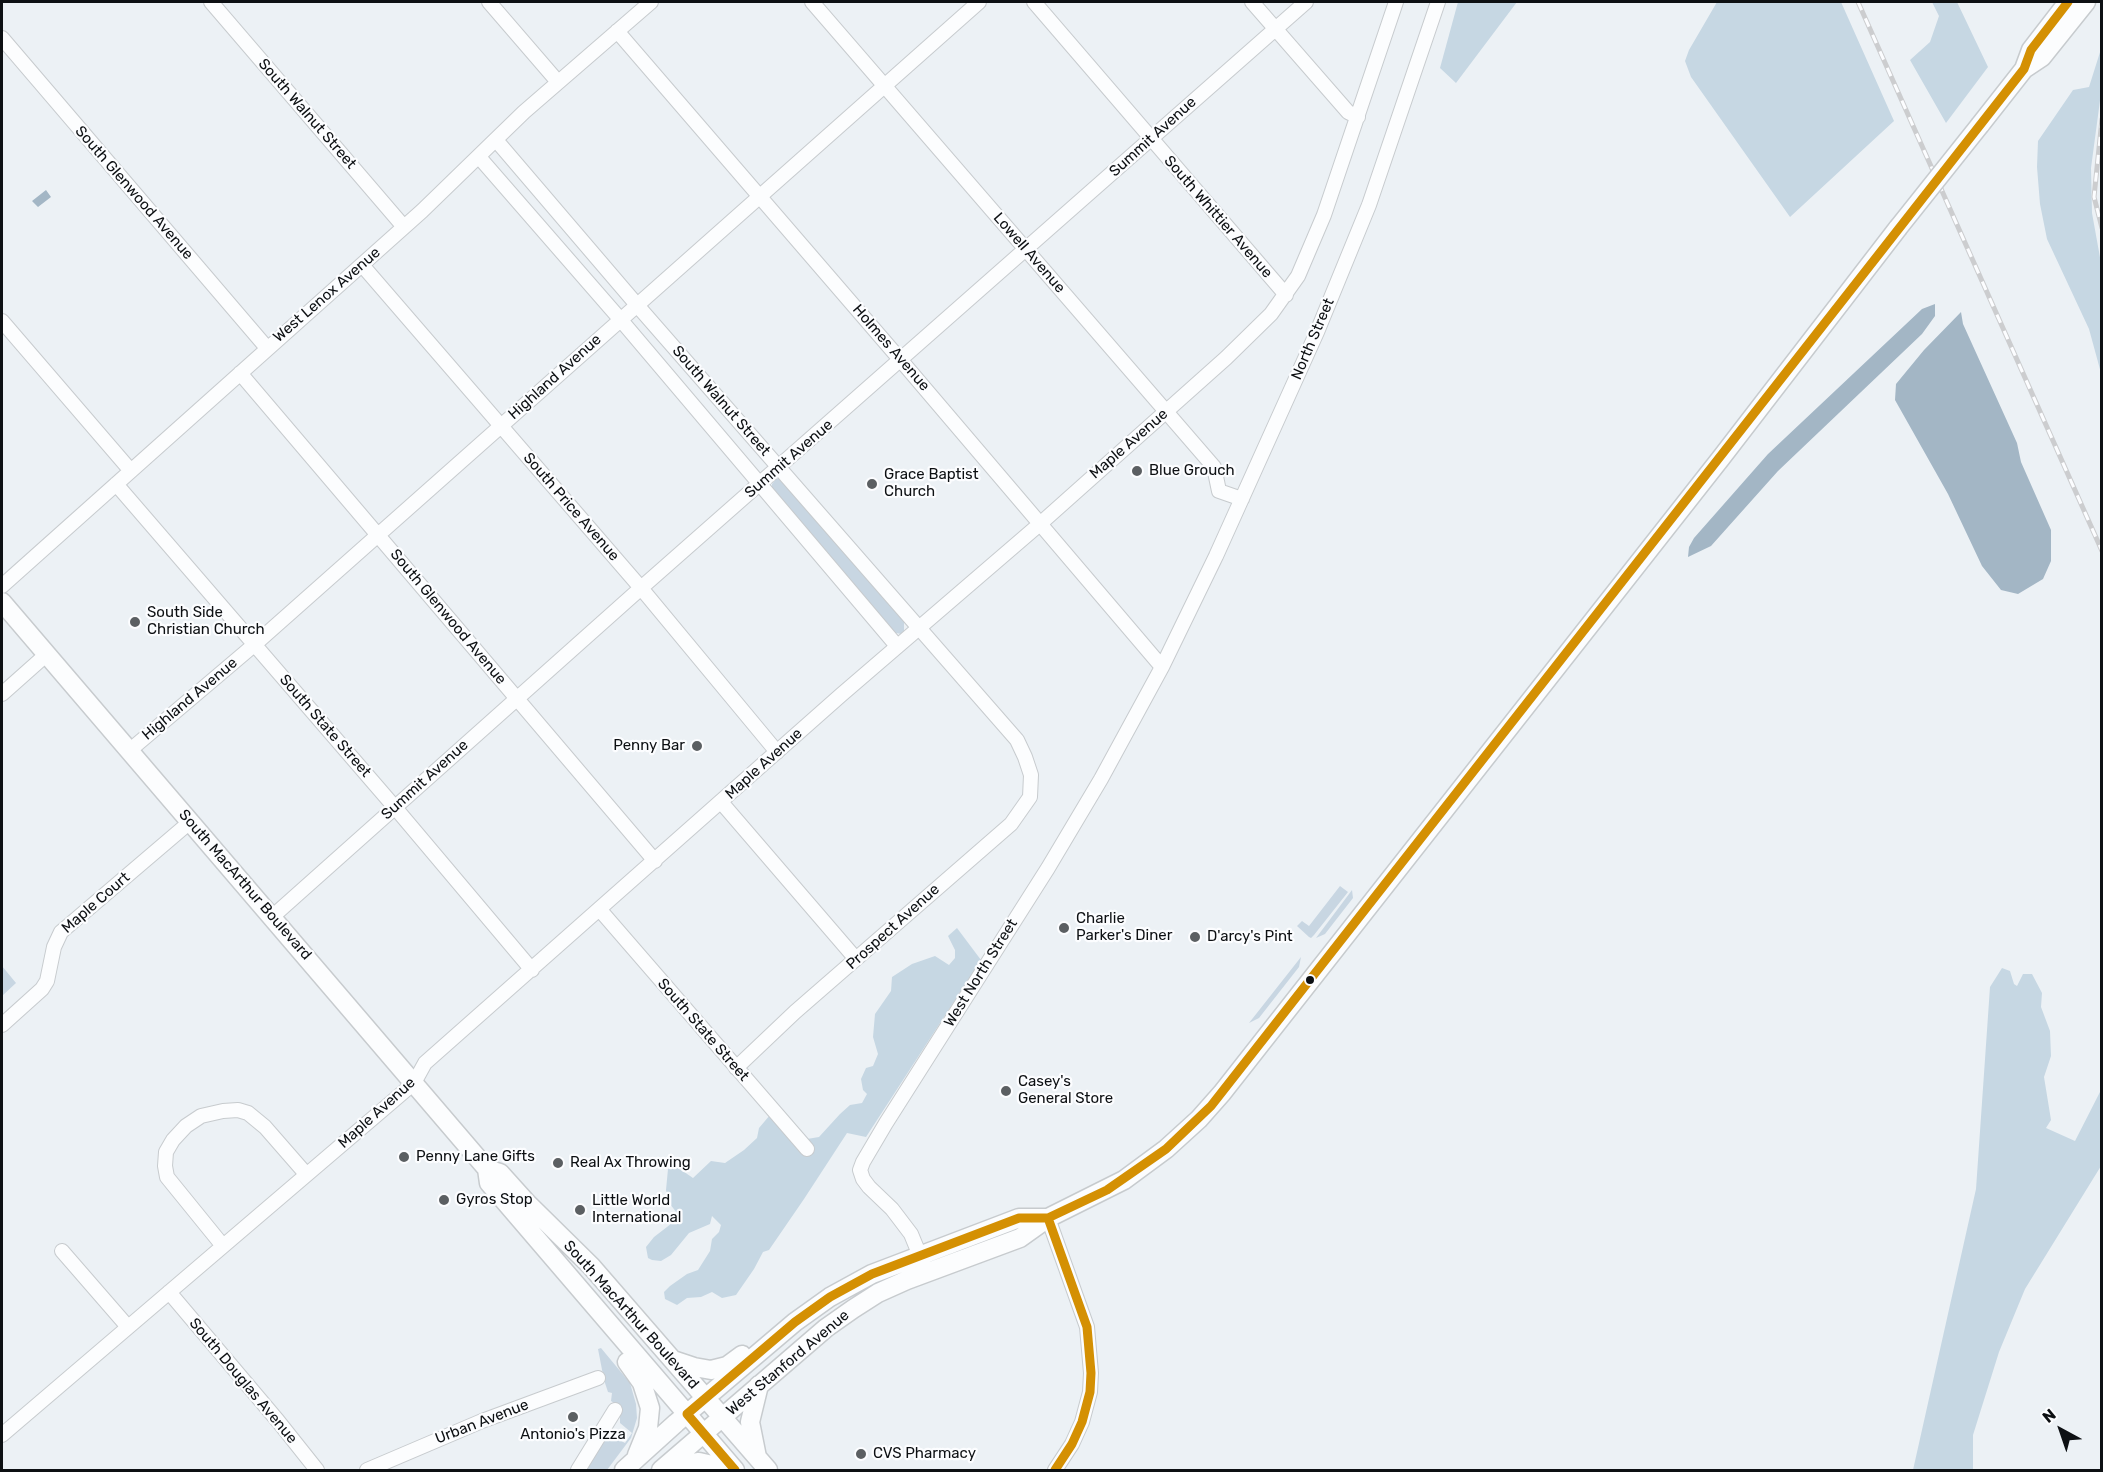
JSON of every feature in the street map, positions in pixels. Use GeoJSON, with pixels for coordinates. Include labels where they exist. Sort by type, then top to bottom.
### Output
{"type":"FeatureCollection","features":[{"type":"Feature","properties":{"kind":"main road"},"geometry":{"type":"LineString","coordinates":[[2024,69],[2031,50],[2068,2]]}},
{"type":"Feature","properties":{"kind":"main road"},"geometry":{"type":"LineString","coordinates":[[2024,69],[2042,57],[2086,2]]}},
{"type":"Feature","properties":{"kind":"main road","name":"West Stanford Avenue"},"geometry":{"type":"LineString","coordinates":[[661,1470],[826,1328],[853,1309],[878,1293],[1020,1238],[1048,1218],[1124,1180],[1166,1149],[1211,1106],[2024,69]]}},
{"type":"Feature","properties":{"kind":"main road","name":"South MacArthur Boulevard"},"geometry":{"type":"LineString","coordinates":[[2,602],[487,1169],[489,1183],[734,1470]]}},
{"type":"Feature","properties":{"kind":"main road","name":"South MacArthur Boulevard"},"geometry":{"type":"LineString","coordinates":[[487,1169],[500,1173],[591,1266],[763,1465]]}},
{"type":"Feature","properties":{"kind":"main road","name":"West Stanford Avenue"},"geometry":{"type":"LineString","coordinates":[[624,1470],[795,1322],[849,1286],[920,1254],[1019,1218],[1048,1218]]}},
{"type":"Feature","properties":{"kind":"main road"},"geometry":{"type":"LineString","coordinates":[[581,1291],[593,1323],[634,1370],[647,1395],[650,1408],[648,1428],[637,1454],[624,1470]]}},
{"type":"Feature","properties":{"kind":"main road"},"geometry":{"type":"LineString","coordinates":[[673,1360],[711,1370],[726,1366],[779,1324],[795,1322]]}},
{"type":"Feature","properties":{"kind":"main road"},"geometry":{"type":"LineString","coordinates":[[759,1386],[750,1422],[763,1465]]}},
{"type":"Feature","properties":{"kind":"main road"},"geometry":{"type":"LineString","coordinates":[[673,1470],[699,1462],[734,1470]]}},
{"type":"Feature","properties":{"kind":"street","name":"South Walnut Street"},"geometry":{"type":"LineString","coordinates":[[211,2],[404,227]]}},
{"type":"Feature","properties":{"kind":"street"},"geometry":{"type":"LineString","coordinates":[[489,2],[555,78]]}},
{"type":"Feature","properties":{"kind":"street","name":"West Lenox Avenue"},"geometry":{"type":"LineString","coordinates":[[2,586],[404,227],[479,157],[555,78],[617,32],[651,2]]}},
{"type":"Feature","properties":{"kind":"street","name":"Lowell Avenue"},"geometry":{"type":"LineString","coordinates":[[812,2],[1214,467],[1219,490],[1242,499]]}},
{"type":"Feature","properties":{"kind":"street","name":"Highland Avenue"},"geometry":{"type":"LineString","coordinates":[[129,751],[254,645],[979,2]]}},
{"type":"Feature","properties":{"kind":"street","name":"South Whittier Avenue"},"geometry":{"type":"LineString","coordinates":[[1034,2],[1286,295]]}},
{"type":"Feature","properties":{"kind":"street"},"geometry":{"type":"LineString","coordinates":[[1252,2],[1348,112],[1358,117]]}},
{"type":"Feature","properties":{"kind":"street","name":"Summit Avenue"},"geometry":{"type":"LineString","coordinates":[[272,917],[640,588],[1306,2]]}},
{"type":"Feature","properties":{"kind":"street","name":"Maple Avenue"},"geometry":{"type":"LineString","coordinates":[[2,1435],[414,1083],[425,1063],[897,646],[1041,523],[1271,315],[1298,276],[1324,215],[1396,2]]}},
{"type":"Feature","properties":{"kind":"street","name":"North Street"},"geometry":{"type":"LineString","coordinates":[[1162,667],[1242,499],[1317,332],[1365,215],[1438,2]]}},
{"type":"Feature","properties":{"kind":"street","name":"Holmes Avenue"},"geometry":{"type":"LineString","coordinates":[[617,32],[1041,523],[1162,667]]}},
{"type":"Feature","properties":{"kind":"street","name":"South Glenwood Avenue"},"geometry":{"type":"LineString","coordinates":[[2,38],[267,348]]}},
{"type":"Feature","properties":{"kind":"street","name":"South Walnut Street"},"geometry":{"type":"LineString","coordinates":[[496,140],[1017,740],[1031,775]]}},
{"type":"Feature","properties":{"kind":"street","name":"South Walnut Street"},"geometry":{"type":"LineString","coordinates":[[479,157],[761,483],[897,646]]}},
{"type":"Feature","properties":{"kind":"street","name":"South Price Avenue"},"geometry":{"type":"LineString","coordinates":[[362,265],[640,588],[777,752]]}},
{"type":"Feature","properties":{"kind":"street"},"geometry":{"type":"LineString","coordinates":[[2,321],[131,471]]}},
{"type":"Feature","properties":{"kind":"street","name":"South Glenwood Avenue"},"geometry":{"type":"LineString","coordinates":[[240,373],[655,861]]}},
{"type":"Feature","properties":{"kind":"street","name":"South State Street"},"geometry":{"type":"LineString","coordinates":[[116,484],[532,970]]}},
{"type":"Feature","properties":{"kind":"street"},"geometry":{"type":"LineString","coordinates":[[2,694],[46,654]]}},
{"type":"Feature","properties":{"kind":"street","name":"West North Street"},"geometry":{"type":"LineString","coordinates":[[927,1273],[914,1239],[863,1179],[860,1170],[863,1162],[1048,868],[1107,769],[1162,667]]}},
{"type":"Feature","properties":{"kind":"street","name":"Prospect Avenue"},"geometry":{"type":"LineString","coordinates":[[736,1068],[856,959],[1011,824],[1030,796],[1031,775]]}},
{"type":"Feature","properties":{"kind":"street"},"geometry":{"type":"LineString","coordinates":[[721,802],[856,959]]}},
{"type":"Feature","properties":{"kind":"street","name":"Maple Court"},"geometry":{"type":"LineString","coordinates":[[2,1024],[42,989],[47,981],[54,947],[61,932],[190,822]]}},
{"type":"Feature","properties":{"kind":"street","name":"South State Street"},"geometry":{"type":"LineString","coordinates":[[600,910],[807,1149]]}},
{"type":"Feature","properties":{"kind":"street"},"geometry":{"type":"LineString","coordinates":[[223,1245],[167,1178],[166,1152],[172,1140],[186,1126],[201,1116],[223,1111],[238,1110],[248,1113],[265,1126],[306,1174]]}},
{"type":"Feature","properties":{"kind":"street"},"geometry":{"type":"LineString","coordinates":[[1048,1218],[1087,1327],[1091,1357],[1090,1392],[1082,1422],[1072,1444],[1055,1470]]}},
{"type":"Feature","properties":{"kind":"street"},"geometry":{"type":"LineString","coordinates":[[62,1251],[128,1327]]}},
{"type":"Feature","properties":{"kind":"street","name":"South Douglas Avenue"},"geometry":{"type":"LineString","coordinates":[[169,1292],[317,1470]]}},
{"type":"Feature","properties":{"kind":"street","name":"Urban Avenue"},"geometry":{"type":"LineString","coordinates":[[367,1470],[482,1421],[598,1378]]}},
{"type":"Feature","properties":{"kind":"street"},"geometry":{"type":"LineString","coordinates":[[578,1470],[615,1410]]}},
{"type":"Feature","properties":{"kind":"shaded area"},"geometry":{"type":"Polygon","coordinates":[[[1458,2],[1517,2],[1456,83],[1440,68],[1458,2]]]}},
{"type":"Feature","properties":{"kind":"shaded area"},"geometry":{"type":"Polygon","coordinates":[[[1717,2],[1841,2],[1894,121],[1790,217],[1691,77],[1685,61],[1717,2]]]}},
{"type":"Feature","properties":{"kind":"shaded area"},"geometry":{"type":"Polygon","coordinates":[[[1932,2],[1957,2],[1988,67],[1946,123],[1910,60],[1930,42],[1939,16],[1932,2]]]}},
{"type":"Feature","properties":{"kind":"shaded area"},"geometry":{"type":"Polygon","coordinates":[[[2101,49],[2101,93],[2091,168],[2092,213],[2101,263],[2101,373],[2089,329],[2047,239],[2040,204],[2037,167],[2038,141],[2073,90],[2089,87],[2101,49]]]}},
{"type":"Feature","properties":{"kind":"shaded area"},"geometry":{"type":"Polygon","coordinates":[[[46,190],[51,197],[38,207],[32,201],[46,190]]]}},
{"type":"Feature","properties":{"kind":"shaded area"},"geometry":{"type":"Polygon","coordinates":[[[1935,304],[1935,316],[1922,334],[1778,471],[1711,546],[1688,557],[1689,547],[1694,538],[1768,454],[1922,309],[1935,304]]]}},
{"type":"Feature","properties":{"kind":"shaded area"},"geometry":{"type":"Polygon","coordinates":[[[1961,312],[1963,324],[2017,443],[2021,462],[2051,530],[2051,561],[2043,579],[2018,594],[2001,590],[1982,566],[1948,494],[1895,400],[1896,384],[1924,350],[1961,312]]]}},
{"type":"Feature","properties":{"kind":"shaded area"},"geometry":{"type":"Polygon","coordinates":[[[776,479],[783,479],[904,621],[904,631],[901,634],[892,632],[772,491],[772,484],[776,479]]]}},
{"type":"Feature","properties":{"kind":"shaded area"},"geometry":{"type":"Polygon","coordinates":[[[1340,886],[1348,892],[1314,935],[1309,937],[1297,926],[1302,921],[1309,926],[1340,886]]]}},
{"type":"Feature","properties":{"kind":"shaded area"},"geometry":{"type":"Polygon","coordinates":[[[1352,890],[1353,898],[1325,934],[1316,938],[1352,890]]]}},
{"type":"Feature","properties":{"kind":"shaded area"},"geometry":{"type":"Polygon","coordinates":[[[957,928],[981,960],[866,1137],[847,1133],[769,1250],[763,1252],[736,1295],[722,1298],[712,1292],[701,1297],[687,1298],[677,1305],[665,1299],[664,1292],[670,1286],[687,1274],[698,1270],[710,1251],[712,1239],[719,1232],[721,1225],[712,1216],[710,1224],[689,1233],[671,1255],[661,1261],[648,1258],[646,1247],[654,1237],[680,1217],[670,1204],[666,1190],[668,1169],[674,1165],[693,1178],[711,1161],[725,1163],[757,1138],[759,1128],[770,1115],[807,1139],[819,1137],[850,1105],[862,1103],[867,1094],[863,1090],[861,1079],[866,1068],[873,1066],[878,1054],[873,1037],[875,1014],[891,991],[892,977],[912,964],[935,956],[949,965],[955,958],[955,950],[948,936],[957,928]]]}},
{"type":"Feature","properties":{"kind":"shaded area"},"geometry":{"type":"Polygon","coordinates":[[[1301,957],[1299,967],[1259,1018],[1249,1023],[1301,957]]]}},
{"type":"Feature","properties":{"kind":"shaded area"},"geometry":{"type":"Polygon","coordinates":[[[2,966],[16,983],[2,996],[2,966]]]}},
{"type":"Feature","properties":{"kind":"shaded area"},"geometry":{"type":"Polygon","coordinates":[[[2002,968],[2010,971],[2014,984],[2017,986],[2023,974],[2032,974],[2042,993],[2041,1007],[2050,1031],[2051,1056],[2044,1077],[2051,1120],[2046,1128],[2075,1141],[2101,1090],[2101,1166],[2025,1289],[1999,1352],[1973,1435],[1973,1470],[1913,1470],[1976,1189],[1990,987],[2002,968]]]}},
{"type":"Feature","properties":{"kind":"shaded area"},"geometry":{"type":"Polygon","coordinates":[[[601,1348],[630,1383],[637,1418],[631,1438],[607,1470],[586,1470],[606,1438],[612,1436],[625,1443],[632,1433],[620,1423],[623,1409],[611,1401],[612,1393],[608,1392],[604,1380],[598,1349],[601,1348]]]}},
{"type":"Feature","properties":{"kind":"railway"},"geometry":{"type":"LineString","coordinates":[[1858,2],[2102,551]]}},
{"type":"Feature","properties":{"kind":"railway"},"geometry":{"type":"LineString","coordinates":[[2102,119],[2094,197],[2102,228]]}},
{"type":"Feature","properties":{"kind":"transit line"},"geometry":{"type":"LineString","coordinates":[[735,1470],[687,1414],[795,1322],[830,1297],[872,1274],[1019,1218],[1048,1218],[1107,1190],[1166,1149],[1211,1106],[2024,69],[2031,50],[2068,2]]}},
{"type":"Feature","properties":{"kind":"transit line"},"geometry":{"type":"LineString","coordinates":[[1048,1218],[1087,1327],[1091,1373],[1090,1392],[1082,1422],[1072,1444],[1055,1470]]}},
{"type":"Feature","properties":{"kind":"place","name":"Blue Grouch"},"geometry":{"type":"Point","coordinates":[1137,471]}},
{"type":"Feature","properties":{"kind":"place","name":"Grace Baptist Church"},"geometry":{"type":"Point","coordinates":[872,484]}},
{"type":"Feature","properties":{"kind":"place","name":"South Side Christian Church"},"geometry":{"type":"Point","coordinates":[135,622]}},
{"type":"Feature","properties":{"kind":"place","name":"Penny Bar"},"geometry":{"type":"Point","coordinates":[697,746]}},
{"type":"Feature","properties":{"kind":"place","name":"Charlie Parker's Diner"},"geometry":{"type":"Point","coordinates":[1064,928]}},
{"type":"Feature","properties":{"kind":"place","name":"D'arcy's Pint"},"geometry":{"type":"Point","coordinates":[1195,937]}},
{"type":"Feature","properties":{"kind":"place","name":"Casey's General Store"},"geometry":{"type":"Point","coordinates":[1006,1091]}},
{"type":"Feature","properties":{"kind":"place","name":"Penny Lane Gifts"},"geometry":{"type":"Point","coordinates":[404,1157]}},
{"type":"Feature","properties":{"kind":"place","name":"Real Ax Throwing"},"geometry":{"type":"Point","coordinates":[558,1163]}},
{"type":"Feature","properties":{"kind":"place","name":"Gyros Stop"},"geometry":{"type":"Point","coordinates":[444,1200]}},
{"type":"Feature","properties":{"kind":"place","name":"Little World International"},"geometry":{"type":"Point","coordinates":[580,1210]}},
{"type":"Feature","properties":{"kind":"place","name":"Antonio's Pizza"},"geometry":{"type":"Point","coordinates":[573,1417]}},
{"type":"Feature","properties":{"kind":"place","name":"CVS Pharmacy"},"geometry":{"type":"Point","coordinates":[861,1454]}}]}
